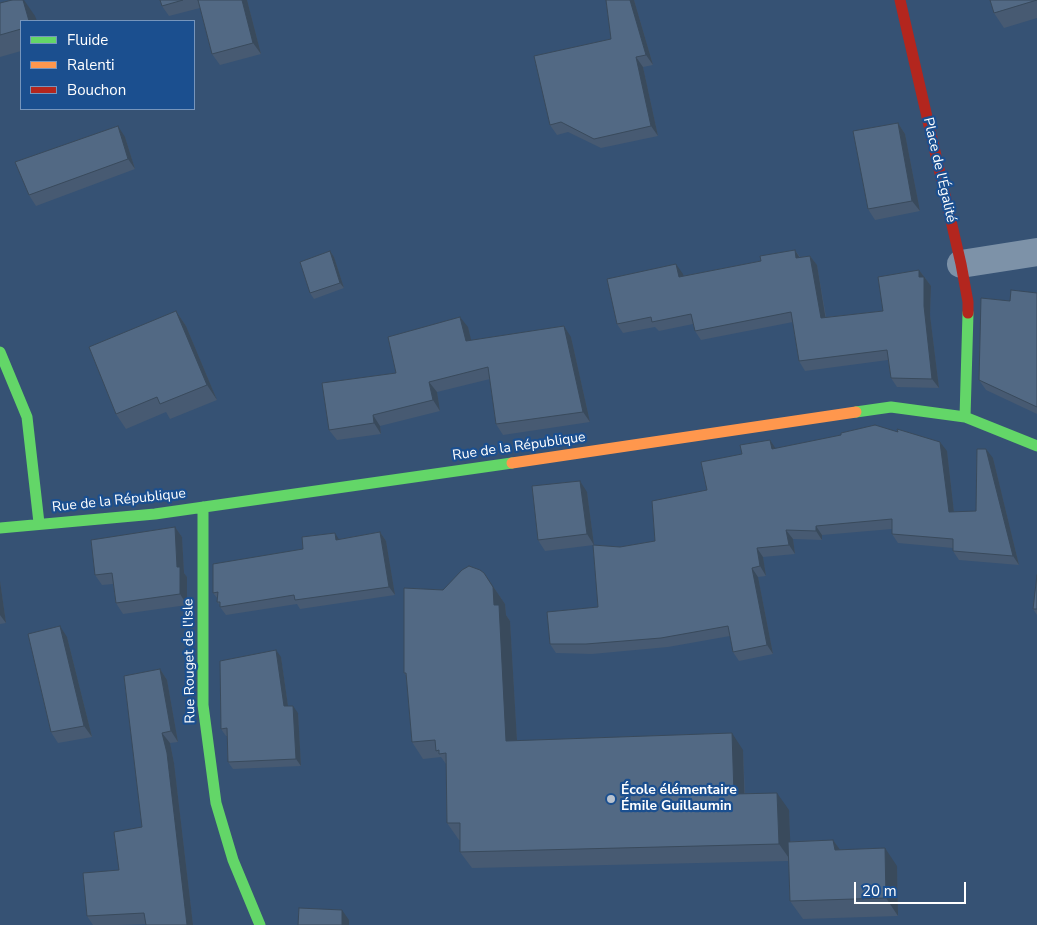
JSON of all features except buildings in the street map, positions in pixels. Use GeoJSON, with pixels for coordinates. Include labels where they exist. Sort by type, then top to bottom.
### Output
{"type":"FeatureCollection","features":[{"type":"Feature","properties":{"kind":"street","name":"Place de l'Égalité"},"geometry":{"type":"LineString","coordinates":[[900,0],[961,264],[968,302],[965,418]]}},
{"type":"Feature","properties":{"kind":"street"},"geometry":{"type":"LineString","coordinates":[[961,264],[1037,252]]}},
{"type":"Feature","properties":{"kind":"street"},"geometry":{"type":"LineString","coordinates":[[0,352],[27,417],[39,524]]}},
{"type":"Feature","properties":{"kind":"street","name":"Rue de la République"},"geometry":{"type":"LineString","coordinates":[[0,528],[155,514],[891,407],[965,418],[1037,446]]}},
{"type":"Feature","properties":{"kind":"street","name":"Rue Rouget de l'Isle"},"geometry":{"type":"LineString","coordinates":[[203,507],[203,705],[216,803],[233,860],[260,925]]}},
{"type":"Feature","properties":{"kind":"traffic: fast"},"geometry":{"type":"LineString","coordinates":[[965,417],[968,313]]}},
{"type":"Feature","properties":{"kind":"traffic: fast"},"geometry":{"type":"LineString","coordinates":[[0,352],[27,417],[39,523]]}},
{"type":"Feature","properties":{"kind":"traffic: fast"},"geometry":{"type":"LineString","coordinates":[[856,412],[891,407],[965,417],[1037,446]]}},
{"type":"Feature","properties":{"kind":"traffic: fast"},"geometry":{"type":"LineString","coordinates":[[0,528],[155,514],[512,463]]}},
{"type":"Feature","properties":{"kind":"traffic: fast"},"geometry":{"type":"LineString","coordinates":[[203,507],[203,705],[216,803],[233,860],[260,925]]}},
{"type":"Feature","properties":{"kind":"traffic: slow"},"geometry":{"type":"LineString","coordinates":[[512,463],[856,412]]}},
{"type":"Feature","properties":{"kind":"traffic: jam"},"geometry":{"type":"LineString","coordinates":[[900,0],[961,264],[968,302],[968,313]]}},
{"type":"Feature","properties":{"kind":"place","name":"École élémentaire Émile Guillaumin"},"geometry":{"type":"Point","coordinates":[611,799]}}]}
